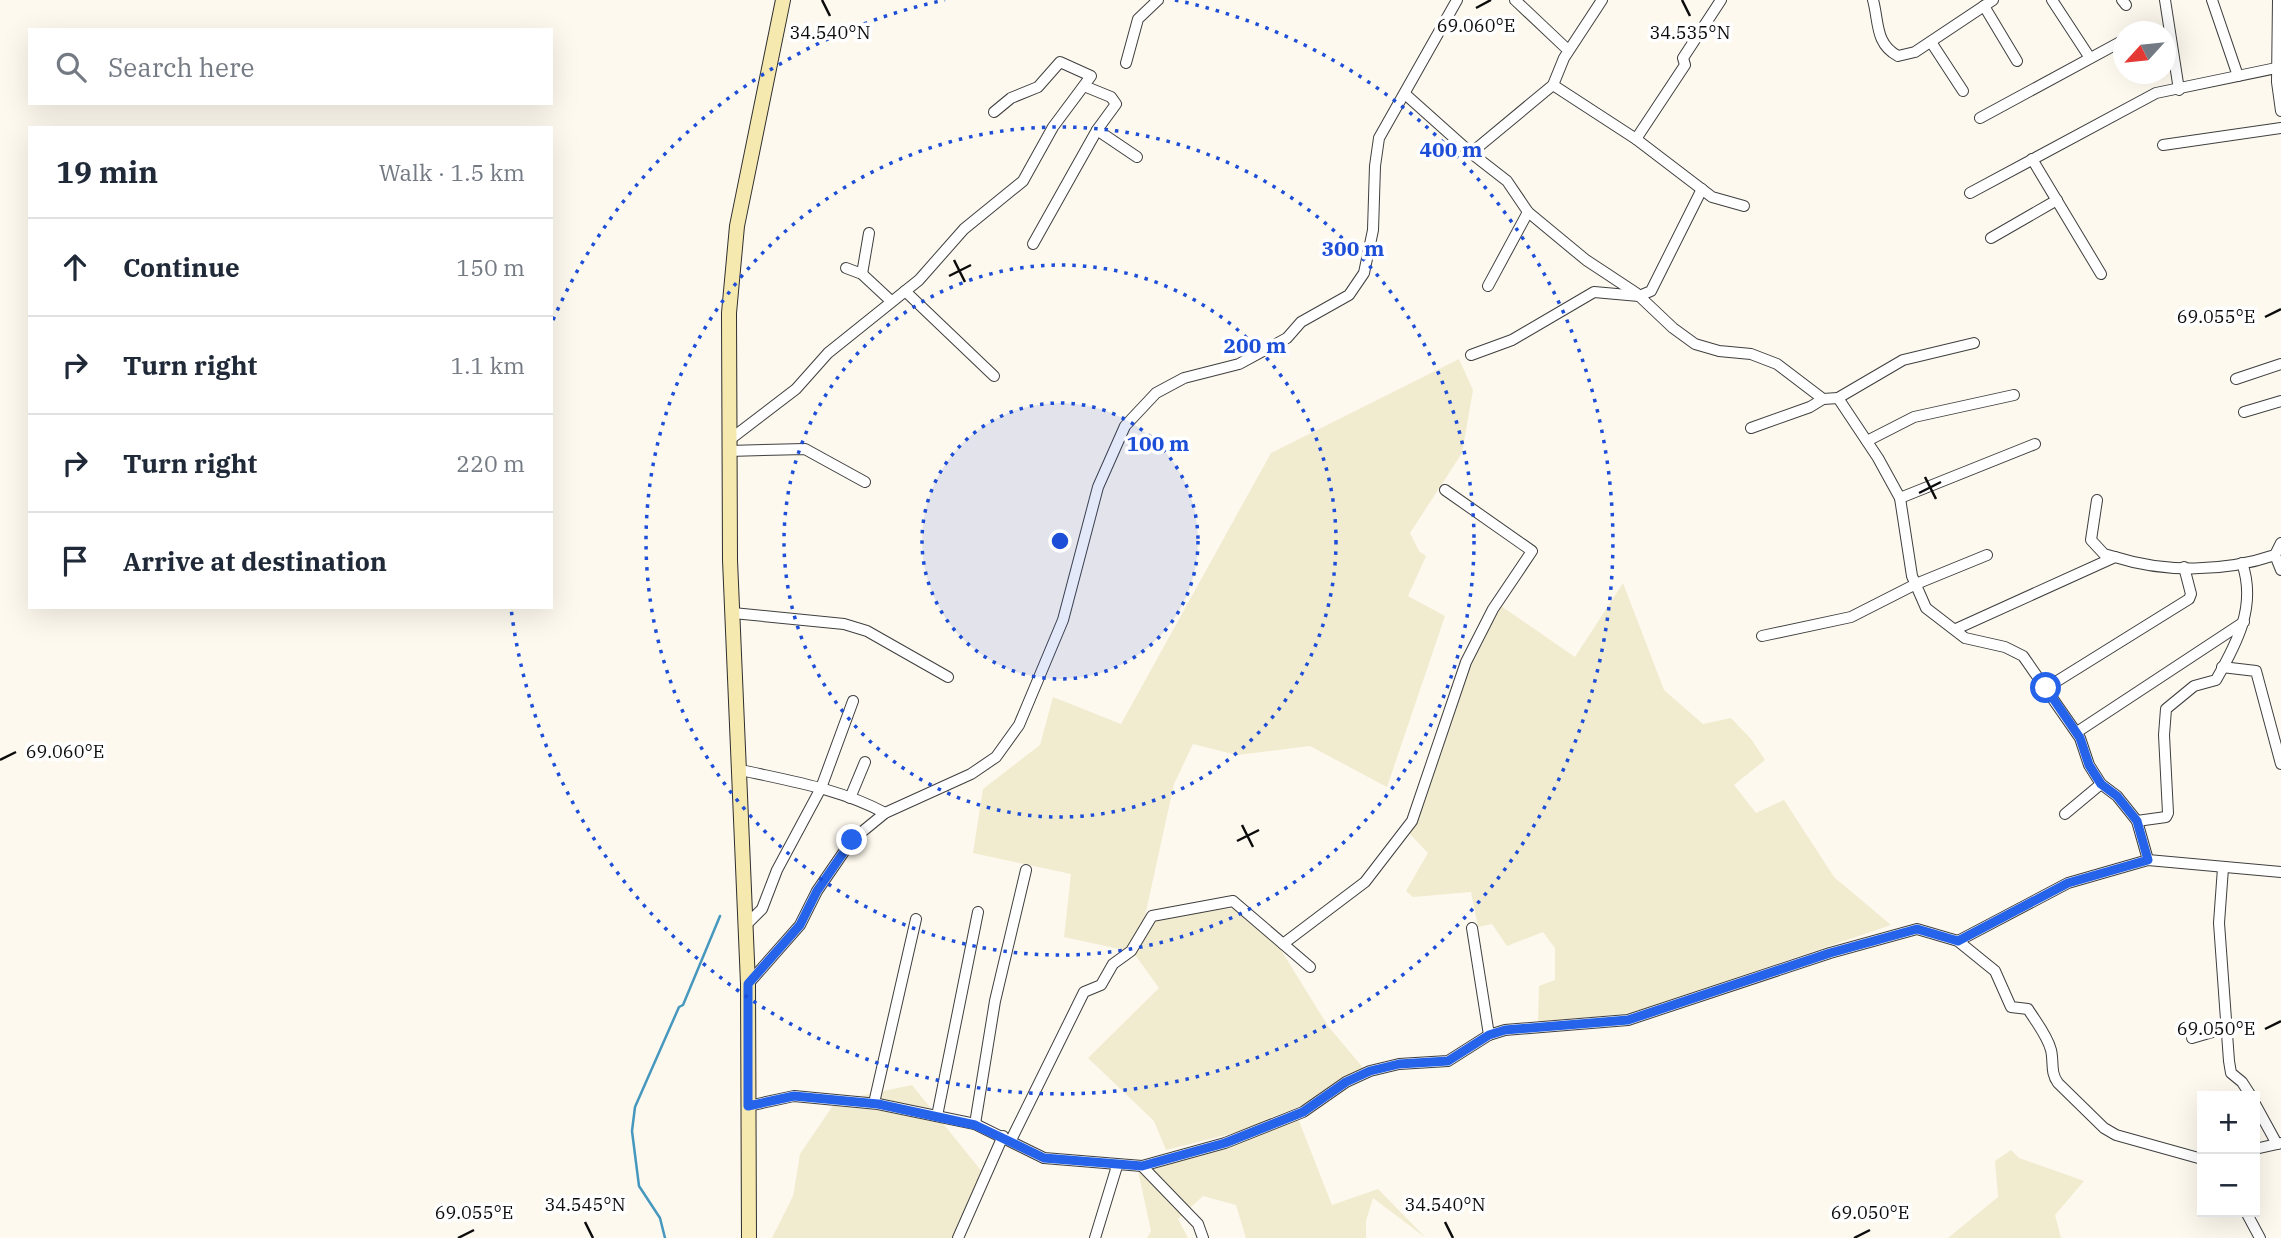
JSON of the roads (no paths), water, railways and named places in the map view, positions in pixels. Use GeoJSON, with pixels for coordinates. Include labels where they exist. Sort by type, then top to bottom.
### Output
{"type":"FeatureCollection","features":[{"type":"Feature","properties":{"kind":"main road"},"geometry":{"type":"LineString","coordinates":[[749,1238],[747,924],[728,446],[729,313],[737,226],[783,0]]}},
{"type":"Feature","properties":{"kind":"street"},"geometry":{"type":"LineString","coordinates":[[1126,63],[1138,19],[1158,0]]}},
{"type":"Feature","properties":{"kind":"street"},"geometry":{"type":"LineString","coordinates":[[748,984],[800,925],[817,891],[852,840],[885,813],[971,774],[996,757],[1018,724],[1063,620],[1098,487],[1125,426],[1156,393],[1184,378],[1239,365],[1287,338],[1301,322],[1349,295],[1364,273],[1373,230],[1375,166],[1380,138],[1457,0]]}},
{"type":"Feature","properties":{"kind":"street"},"geometry":{"type":"LineString","coordinates":[[1516,0],[1568,50]]}},
{"type":"Feature","properties":{"kind":"street"},"geometry":{"type":"LineString","coordinates":[[1471,153],[1552,85],[1568,50],[1602,0]]}},
{"type":"Feature","properties":{"kind":"street"},"geometry":{"type":"LineString","coordinates":[[1636,139],[1685,65],[1683,58],[1721,0]]}},
{"type":"Feature","properties":{"kind":"street"},"geometry":{"type":"LineString","coordinates":[[1873,0],[1879,36],[1891,52],[1898,56],[1915,52],[1989,3],[2017,61]]}},
{"type":"Feature","properties":{"kind":"street"},"geometry":{"type":"LineString","coordinates":[[2052,0],[2090,58]]}},
{"type":"Feature","properties":{"kind":"street"},"geometry":{"type":"LineString","coordinates":[[2165,0],[2179,90]]}},
{"type":"Feature","properties":{"kind":"street"},"geometry":{"type":"LineString","coordinates":[[2212,0],[2238,76]]}},
{"type":"Feature","properties":{"kind":"street"},"geometry":{"type":"LineString","coordinates":[[2278,0],[2281,111]]}},
{"type":"Feature","properties":{"kind":"street"},"geometry":{"type":"LineString","coordinates":[[1931,42],[1964,91]]}},
{"type":"Feature","properties":{"kind":"street"},"geometry":{"type":"LineString","coordinates":[[1980,118],[2113,45]]}},
{"type":"Feature","properties":{"kind":"street"},"geometry":{"type":"LineString","coordinates":[[728,446],[796,388],[828,353],[919,280],[964,229],[1023,181],[1054,127],[1091,76],[1060,62],[1038,87],[1011,98],[994,112]]}},
{"type":"Feature","properties":{"kind":"street"},"geometry":{"type":"LineString","coordinates":[[1970,194],[2156,93],[2279,67]]}},
{"type":"Feature","properties":{"kind":"street"},"geometry":{"type":"LineString","coordinates":[[1552,85],[1636,139],[1712,197],[1744,206]]}},
{"type":"Feature","properties":{"kind":"street"},"geometry":{"type":"LineString","coordinates":[[1032,244],[1116,100],[1084,86]]}},
{"type":"Feature","properties":{"kind":"street"},"geometry":{"type":"LineString","coordinates":[[1405,94],[1507,181],[1528,212],[1586,260],[1639,296],[1695,344],[1719,351],[1751,354],[1777,364],[1823,399]]}},
{"type":"Feature","properties":{"kind":"street"},"geometry":{"type":"LineString","coordinates":[[2163,145],[2281,128]]}},
{"type":"Feature","properties":{"kind":"street"},"geometry":{"type":"LineString","coordinates":[[1097,130],[1137,157]]}},
{"type":"Feature","properties":{"kind":"street"},"geometry":{"type":"LineString","coordinates":[[2032,159],[2101,274]]}},
{"type":"Feature","properties":{"kind":"street"},"geometry":{"type":"LineString","coordinates":[[1471,355],[1513,340],[1594,292],[1639,296],[1651,291],[1702,189]]}},
{"type":"Feature","properties":{"kind":"street"},"geometry":{"type":"LineString","coordinates":[[1991,238],[2057,200]]}},
{"type":"Feature","properties":{"kind":"street"},"geometry":{"type":"LineString","coordinates":[[1488,286],[1528,212]]}},
{"type":"Feature","properties":{"kind":"street"},"geometry":{"type":"LineString","coordinates":[[862,274],[869,233]]}},
{"type":"Feature","properties":{"kind":"street"},"geometry":{"type":"LineString","coordinates":[[846,268],[862,274],[891,301]]}},
{"type":"Feature","properties":{"kind":"street"},"geometry":{"type":"LineString","coordinates":[[905,291],[994,376]]}},
{"type":"Feature","properties":{"kind":"street"},"geometry":{"type":"LineString","coordinates":[[1751,428],[1810,407],[1823,399],[1838,398],[1902,360],[1974,343]]}},
{"type":"Feature","properties":{"kind":"street"},"geometry":{"type":"LineString","coordinates":[[2236,379],[2281,364]]}},
{"type":"Feature","properties":{"kind":"street"},"geometry":{"type":"LineString","coordinates":[[1867,441],[1914,417],[2014,395]]}},
{"type":"Feature","properties":{"kind":"street"},"geometry":{"type":"LineString","coordinates":[[1838,398],[1900,498],[1912,576],[1926,608],[1965,638],[2005,647],[2023,656],[2077,732],[2089,765],[2101,784],[2117,796],[2137,821],[2148,860]]}},
{"type":"Feature","properties":{"kind":"street"},"geometry":{"type":"LineString","coordinates":[[2244,412],[2281,401]]}},
{"type":"Feature","properties":{"kind":"street"},"geometry":{"type":"LineString","coordinates":[[1900,498],[2035,444]]}},
{"type":"Feature","properties":{"kind":"street"},"geometry":{"type":"LineString","coordinates":[[728,446],[805,449],[865,482]]}},
{"type":"Feature","properties":{"kind":"street"},"geometry":{"type":"LineString","coordinates":[[1283,944],[1365,882],[1412,821],[1466,662],[1493,609],[1531,551],[1445,489]]}},
{"type":"Feature","properties":{"kind":"street"},"geometry":{"type":"LineString","coordinates":[[2096,500],[2091,540],[2104,554],[2146,567],[2205,568],[2275,555]]}},
{"type":"Feature","properties":{"kind":"street"},"geometry":{"type":"LineString","coordinates":[[2281,542],[2275,555],[2281,570]]}},
{"type":"Feature","properties":{"kind":"street"},"geometry":{"type":"LineString","coordinates":[[1762,636],[1851,617],[1916,584],[1987,555]]}},
{"type":"Feature","properties":{"kind":"street"},"geometry":{"type":"LineString","coordinates":[[1956,629],[2115,557]]}},
{"type":"Feature","properties":{"kind":"street"},"geometry":{"type":"LineString","coordinates":[[2137,821],[2165,817],[2168,813],[2164,734],[2166,709],[2194,686],[2216,680],[2234,650],[2244,622],[2249,582],[2242,563]]}},
{"type":"Feature","properties":{"kind":"street"},"geometry":{"type":"LineString","coordinates":[[2046,688],[2189,598],[2191,594],[2184,567]]}},
{"type":"Feature","properties":{"kind":"street"},"geometry":{"type":"LineString","coordinates":[[733,612],[844,624],[867,631],[948,677]]}},
{"type":"Feature","properties":{"kind":"street"},"geometry":{"type":"LineString","coordinates":[[2077,732],[2244,622]]}},
{"type":"Feature","properties":{"kind":"street"},"geometry":{"type":"LineString","coordinates":[[2222,667],[2256,671],[2281,764]]}},
{"type":"Feature","properties":{"kind":"street"},"geometry":{"type":"LineString","coordinates":[[747,924],[762,909],[777,870],[821,789],[853,701]]}},
{"type":"Feature","properties":{"kind":"street"},"geometry":{"type":"LineString","coordinates":[[850,797],[865,762]]}},
{"type":"Feature","properties":{"kind":"street"},"geometry":{"type":"LineString","coordinates":[[741,770],[850,797],[885,813]]}},
{"type":"Feature","properties":{"kind":"street"},"geometry":{"type":"LineString","coordinates":[[2065,814],[2101,784]]}},
{"type":"Feature","properties":{"kind":"street"},"geometry":{"type":"LineString","coordinates":[[1958,941],[2068,883],[2148,860],[2281,874]]}},
{"type":"Feature","properties":{"kind":"street"},"geometry":{"type":"LineString","coordinates":[[2223,868],[2219,923],[2231,1073],[2248,1091]]}},
{"type":"Feature","properties":{"kind":"street"},"geometry":{"type":"LineString","coordinates":[[975,1125],[995,1001],[1026,870]]}},
{"type":"Feature","properties":{"kind":"street"},"geometry":{"type":"LineString","coordinates":[[961,1237],[1007,1138],[1084,992],[1101,985],[1113,964],[1131,951],[1152,916],[1233,901],[1310,967]]}},
{"type":"Feature","properties":{"kind":"street"},"geometry":{"type":"LineString","coordinates":[[937,1116],[978,912]]}},
{"type":"Feature","properties":{"kind":"street"},"geometry":{"type":"LineString","coordinates":[[874,1103],[916,919]]}},
{"type":"Feature","properties":{"kind":"street"},"geometry":{"type":"LineString","coordinates":[[1472,928],[1489,1035]]}},
{"type":"Feature","properties":{"kind":"street"},"geometry":{"type":"LineString","coordinates":[[748,1106],[794,1096],[874,1103],[975,1125],[1044,1158],[1142,1166],[1225,1143],[1303,1112],[1346,1082],[1370,1071],[1399,1064],[1448,1061],[1489,1035],[1505,1030],[1628,1020],[1830,953],[1917,929],[1958,941],[1995,971],[2011,1007],[2028,1009],[2047,1039],[2052,1053],[2052,1075],[2104,1128],[2151,1147],[2197,1158]]}},
{"type":"Feature","properties":{"kind":"street"},"geometry":{"type":"LineString","coordinates":[[2192,1038],[2227,1028]]}},
{"type":"Feature","properties":{"kind":"street"},"geometry":{"type":"LineString","coordinates":[[2260,1112],[2279,1144],[2260,1148]]}},
{"type":"Feature","properties":{"kind":"street"},"geometry":{"type":"LineString","coordinates":[[1095,1238],[1117,1166]]}},
{"type":"Feature","properties":{"kind":"street"},"geometry":{"type":"LineString","coordinates":[[1142,1166],[1198,1224],[1203,1238]]}},
{"type":"Feature","properties":{"kind":"street"},"geometry":{"type":"LineString","coordinates":[[2249,1217],[2260,1238]]}},
{"type":"Feature","properties":{"kind":"waterway"},"geometry":{"type":"LineString","coordinates":[[665,1238],[660,1218],[639,1186],[632,1131],[635,1107],[679,1007],[683,1005],[720,916]]}}]}
